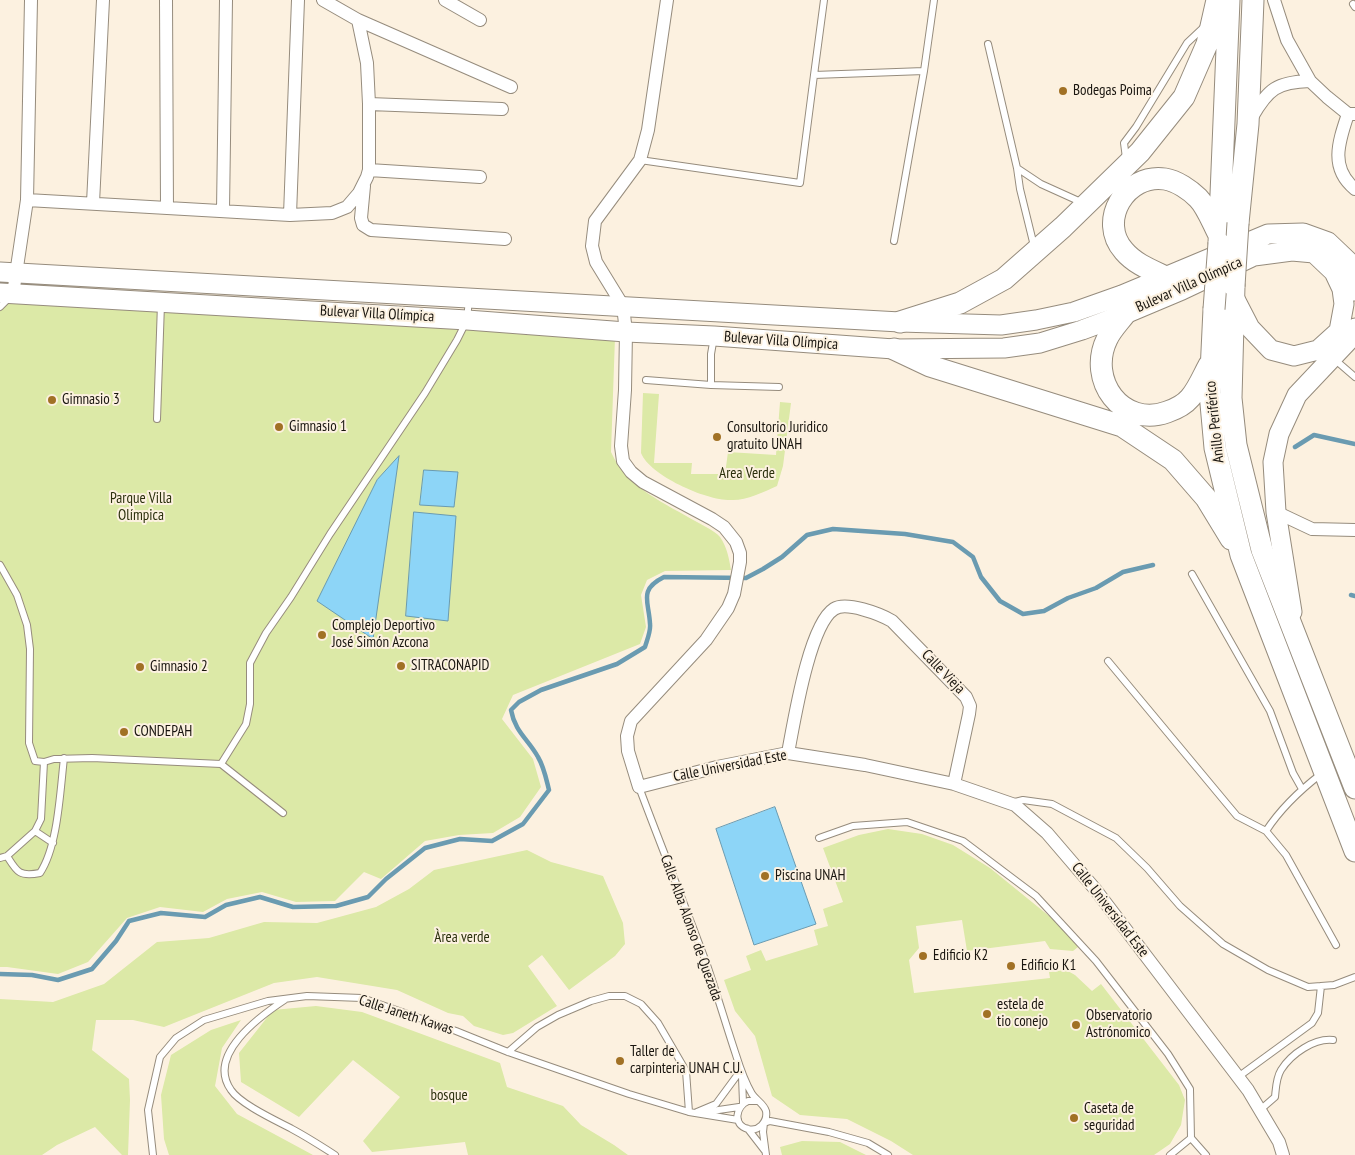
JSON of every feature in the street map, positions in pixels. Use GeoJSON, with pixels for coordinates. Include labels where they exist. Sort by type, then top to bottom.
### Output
{"type":"FeatureCollection","features":[{"type":"Feature","properties":{"kind":"highway","name":"Anillo Periférico"},"geometry":{"type":"LineString","coordinates":[[1229,0],[1219,239],[1210,394],[1215,448],[1241,555],[1355,851]]}},
{"type":"Feature","properties":{"kind":"highway","name":"Anillo Periférico"},"geometry":{"type":"LineString","coordinates":[[1253,0],[1248,124],[1238,224],[1234,292],[1231,398],[1236,445],[1262,550],[1355,788]]}},
{"type":"Feature","properties":{"kind":"highway"},"geometry":{"type":"LineString","coordinates":[[900,322],[960,303],[1004,280],[1087,204],[1140,152],[1184,97],[1207,44],[1215,10]]}},
{"type":"Feature","properties":{"kind":"highway"},"geometry":{"type":"LineString","coordinates":[[1166,277],[1137,263],[1123,250],[1115,236],[1113,217],[1120,199],[1132,187],[1147,180],[1166,179],[1184,186],[1199,200],[1219,239]]}},
{"type":"Feature","properties":{"kind":"highway"},"geometry":{"type":"LineString","coordinates":[[1125,314],[1107,338],[1101,357],[1101,374],[1108,392],[1123,407],[1141,414],[1160,414],[1178,408],[1190,398],[1211,363]]}},
{"type":"Feature","properties":{"kind":"highway"},"geometry":{"type":"LineString","coordinates":[[894,349],[930,366],[1122,426],[1173,460],[1206,498],[1241,555]]}},
{"type":"Feature","properties":{"kind":"main road","name":"Bulevar Villa Olímpica"},"geometry":{"type":"LineString","coordinates":[[8,272],[900,322],[1001,325],[1074,312],[1122,295],[1268,234],[1303,233],[1328,242],[1349,262],[1355,291]]}},
{"type":"Feature","properties":{"kind":"main road","name":"Bulevar Villa Olímpica"},"geometry":{"type":"LineString","coordinates":[[7,293],[467,320],[894,349],[1004,348],[1040,343],[1125,314],[1254,256],[1292,251],[1314,253],[1334,272],[1342,289],[1344,304],[1339,331],[1318,350],[1294,356],[1271,350],[1250,328],[1234,292]]}},
{"type":"Feature","properties":{"kind":"main road"},"geometry":{"type":"LineString","coordinates":[[1297,640],[1276,512],[1273,462],[1279,434],[1297,396],[1348,341],[1355,328]]}},
{"type":"Feature","properties":{"kind":"street"},"geometry":{"type":"LineString","coordinates":[[7,293],[8,272],[26,200],[31,0]]}},
{"type":"Feature","properties":{"kind":"street"},"geometry":{"type":"LineString","coordinates":[[93,203],[103,0]]}},
{"type":"Feature","properties":{"kind":"street"},"geometry":{"type":"LineString","coordinates":[[166,0],[167,208]]}},
{"type":"Feature","properties":{"kind":"street"},"geometry":{"type":"LineString","coordinates":[[223,210],[226,0]]}},
{"type":"Feature","properties":{"kind":"street"},"geometry":{"type":"LineString","coordinates":[[290,215],[298,0]]}},
{"type":"Feature","properties":{"kind":"street"},"geometry":{"type":"LineString","coordinates":[[445,0],[480,20]]}},
{"type":"Feature","properties":{"kind":"street"},"geometry":{"type":"LineString","coordinates":[[639,787],[628,751],[627,736],[631,721],[706,640],[728,608],[734,594],[740,562],[740,553],[736,542],[724,527],[643,482],[631,472],[623,461],[621,446],[625,390],[626,332],[623,306],[596,262],[592,246],[595,222],[640,160],[648,130],[667,0]]}},
{"type":"Feature","properties":{"kind":"street"},"geometry":{"type":"LineString","coordinates":[[1274,0],[1287,40],[1310,81],[1327,97],[1352,114],[1341,134],[1338,157],[1345,177],[1355,189]]}},
{"type":"Feature","properties":{"kind":"street"},"geometry":{"type":"LineString","coordinates":[[326,1],[358,20],[512,87]]}},
{"type":"Feature","properties":{"kind":"street"},"geometry":{"type":"LineString","coordinates":[[26,200],[290,215],[332,213],[347,208],[360,193],[369,170],[367,63],[358,20]]}},
{"type":"Feature","properties":{"kind":"street"},"geometry":{"type":"LineString","coordinates":[[1248,124],[1261,101],[1275,88],[1292,81],[1310,81]]}},
{"type":"Feature","properties":{"kind":"street"},"geometry":{"type":"LineString","coordinates":[[369,104],[502,109]]}},
{"type":"Feature","properties":{"kind":"street"},"geometry":{"type":"LineString","coordinates":[[369,170],[480,177]]}},
{"type":"Feature","properties":{"kind":"street"},"geometry":{"type":"LineString","coordinates":[[364,184],[361,218],[363,225],[370,230],[505,239]]}},
{"type":"Feature","properties":{"kind":"street"},"geometry":{"type":"LineString","coordinates":[[1276,512],[1312,529],[1355,530]]}},
{"type":"Feature","properties":{"kind":"street","name":"Calle Vieja"},"geometry":{"type":"LineString","coordinates":[[788,753],[806,664],[825,618],[834,609],[843,605],[881,615],[892,620],[966,697],[970,706],[969,714],[954,784]]}},
{"type":"Feature","properties":{"kind":"street","name":"Calle Universidad Este"},"geometry":{"type":"LineString","coordinates":[[639,787],[717,767],[788,753],[865,765],[954,784],[1015,805],[1047,833],[1095,889],[1238,1077],[1279,1142],[1284,1155]]}},
{"type":"Feature","properties":{"kind":"lane"},"geometry":{"type":"LineString","coordinates":[[640,160],[800,182],[824,0]]}},
{"type":"Feature","properties":{"kind":"lane"},"geometry":{"type":"LineString","coordinates":[[894,241],[924,71],[934,0]]}},
{"type":"Feature","properties":{"kind":"lane"},"geometry":{"type":"LineString","coordinates":[[988,44],[1018,168],[1020,188],[1035,252]]}},
{"type":"Feature","properties":{"kind":"lane"},"geometry":{"type":"LineString","coordinates":[[814,75],[924,71]]}},
{"type":"Feature","properties":{"kind":"lane"},"geometry":{"type":"LineString","coordinates":[[1018,168],[1041,184],[1087,204]]}},
{"type":"Feature","properties":{"kind":"lane"},"geometry":{"type":"LineString","coordinates":[[0,307],[7,293]]}},
{"type":"Feature","properties":{"kind":"lane"},"geometry":{"type":"LineString","coordinates":[[221,764],[246,724],[250,704],[250,663],[266,633],[425,393],[467,320],[470,298]]}},
{"type":"Feature","properties":{"kind":"lane"},"geometry":{"type":"LineString","coordinates":[[157,419],[161,302]]}},
{"type":"Feature","properties":{"kind":"lane"},"geometry":{"type":"LineString","coordinates":[[712,385],[714,336]]}},
{"type":"Feature","properties":{"kind":"lane"},"geometry":{"type":"LineString","coordinates":[[1332,357],[1355,377]]}},
{"type":"Feature","properties":{"kind":"lane"},"geometry":{"type":"LineString","coordinates":[[646,380],[778,387]]}},
{"type":"Feature","properties":{"kind":"lane"},"geometry":{"type":"LineString","coordinates":[[0,566],[17,595],[24,614],[30,648],[28,742],[35,761],[92,758],[221,764],[284,814]]}},
{"type":"Feature","properties":{"kind":"lane"},"geometry":{"type":"LineString","coordinates":[[1192,574],[1270,711],[1292,773],[1302,789]]}},
{"type":"Feature","properties":{"kind":"lane"},"geometry":{"type":"LineString","coordinates":[[0,576],[10,584]]}},
{"type":"Feature","properties":{"kind":"lane"},"geometry":{"type":"LineString","coordinates":[[1108,661],[1237,816],[1266,831],[1286,855],[1336,945]]}},
{"type":"Feature","properties":{"kind":"lane"},"geometry":{"type":"LineString","coordinates":[[44,762],[41,819],[35,831],[3,857],[22,874],[40,873],[46,863],[52,842],[64,758]]}},
{"type":"Feature","properties":{"kind":"lane"},"geometry":{"type":"LineString","coordinates":[[1266,831],[1276,815],[1302,789],[1324,772]]}},
{"type":"Feature","properties":{"kind":"lane","name":"Calle Alba Alonso de Quezada"},"geometry":{"type":"LineString","coordinates":[[639,787],[707,966],[741,1070]]}},
{"type":"Feature","properties":{"kind":"lane"},"geometry":{"type":"LineString","coordinates":[[1009,803],[1023,800],[1052,804],[1116,838],[1148,868],[1180,906],[1224,944],[1268,970],[1308,987],[1334,985],[1355,977]]}},
{"type":"Feature","properties":{"kind":"lane"},"geometry":{"type":"LineString","coordinates":[[819,838],[853,826],[907,822],[963,841],[1036,896],[1096,961],[1168,1054],[1190,1089],[1191,1138],[1206,1155]]}},
{"type":"Feature","properties":{"kind":"lane"},"geometry":{"type":"LineString","coordinates":[[35,831],[52,842]]}},
{"type":"Feature","properties":{"kind":"lane"},"geometry":{"type":"LineString","coordinates":[[1238,1077],[1312,1023],[1318,1013],[1321,986]]}},
{"type":"Feature","properties":{"kind":"lane","name":"Calle Janeth Kawas"},"geometry":{"type":"LineString","coordinates":[[153,1155],[148,1110],[160,1057],[176,1038],[204,1020],[268,1001],[308,996],[362,998],[629,1094],[693,1113],[738,1120]]}},
{"type":"Feature","properties":{"kind":"lane"},"geometry":{"type":"LineString","coordinates":[[508,1052],[537,1027],[558,1015],[591,1000],[608,996],[625,996],[642,1004],[658,1023],[686,1071],[693,1113]]}},
{"type":"Feature","properties":{"kind":"lane"},"geometry":{"type":"LineString","coordinates":[[288,998],[266,1012],[232,1046],[226,1060],[225,1076],[232,1091],[252,1107],[335,1155]]}},
{"type":"Feature","properties":{"kind":"lane"},"geometry":{"type":"LineString","coordinates":[[1260,1110],[1275,1097],[1276,1080],[1280,1070],[1293,1057],[1311,1044],[1323,1039],[1333,1040]]}},
{"type":"Feature","properties":{"kind":"lane"},"geometry":{"type":"LineString","coordinates":[[741,1070],[752,1094],[782,1122]]}},
{"type":"Feature","properties":{"kind":"lane"},"geometry":{"type":"LineString","coordinates":[[741,1070],[744,1094],[737,1111],[738,1120],[740,1124],[748,1129],[766,1154]]}},
{"type":"Feature","properties":{"kind":"lane"},"geometry":{"type":"LineString","coordinates":[[693,1113],[716,1104],[741,1070]]}},
{"type":"Feature","properties":{"kind":"lane"},"geometry":{"type":"LineString","coordinates":[[693,1113],[741,1105],[748,1101],[758,1101]]}},
{"type":"Feature","properties":{"kind":"lane"},"geometry":{"type":"LineString","coordinates":[[765,1108],[766,1118],[763,1132],[766,1154]]}},
{"type":"Feature","properties":{"kind":"lane"},"geometry":{"type":"LineString","coordinates":[[748,1129],[757,1128],[770,1121],[782,1122],[868,1143],[888,1155]]}},
{"type":"Feature","properties":{"kind":"lane"},"geometry":{"type":"LineString","coordinates":[[1170,1155],[1191,1138]]}},
{"type":"Feature","properties":{"kind":"green space","name":"Complejo Deportivo José Simón Azcona"},"geometry":{"type":"Polygon","coordinates":[[[0,301],[615,337],[611,452],[626,475],[637,485],[660,501],[718,535],[726,549],[731,570],[665,571],[647,580],[641,595],[646,627],[640,644],[513,695],[502,719],[533,759],[541,787],[520,817],[493,833],[459,835],[425,841],[381,879],[364,872],[335,901],[296,902],[262,892],[227,899],[203,912],[160,907],[127,918],[88,962],[58,974],[0,967],[0,301]]]}},
{"type":"Feature","properties":{"kind":"green space","name":"Area Verde"},"geometry":{"type":"Polygon","coordinates":[[[643,393],[659,394],[654,463],[692,463],[691,474],[725,474],[728,452],[776,455],[780,402],[791,403],[783,466],[777,486],[744,499],[733,500],[710,497],[668,479],[647,462],[641,453],[643,393]]]}},
{"type":"Feature","properties":{"kind":"green space"},"geometry":{"type":"Polygon","coordinates":[[[888,829],[922,834],[953,845],[990,868],[1059,924],[1078,947],[1073,951],[1050,949],[1045,941],[967,951],[962,920],[916,926],[919,948],[909,960],[914,993],[1050,978],[1049,972],[1066,970],[1075,975],[1092,991],[1101,984],[1179,1085],[1185,1100],[1181,1125],[1170,1144],[1154,1155],[913,1155],[891,1141],[847,1119],[800,1115],[772,1096],[755,1036],[735,1011],[724,980],[751,970],[746,956],[761,950],[766,961],[818,945],[814,930],[828,926],[823,909],[843,902],[823,848],[859,835],[888,829]]]}},
{"type":"Feature","properties":{"kind":"green space","name":"Àrea verde"},"geometry":{"type":"Polygon","coordinates":[[[527,850],[551,862],[603,876],[623,923],[625,944],[615,956],[569,990],[542,955],[528,966],[557,1006],[513,1033],[503,1035],[474,1026],[463,1016],[448,1013],[397,990],[317,977],[274,983],[164,1027],[133,1020],[96,1020],[92,1050],[129,1079],[128,1155],[122,1155],[95,1127],[57,1145],[42,1155],[0,1155],[0,999],[53,1002],[104,984],[157,942],[209,938],[264,922],[317,923],[376,907],[409,889],[434,870],[527,850]]]}},
{"type":"Feature","properties":{"kind":"green space","name":"bosque"},"geometry":{"type":"Polygon","coordinates":[[[316,1006],[362,1012],[500,1063],[507,1087],[563,1106],[581,1125],[628,1155],[468,1155],[465,1142],[372,1152],[363,1141],[400,1097],[353,1060],[299,1117],[241,1082],[239,1053],[273,1010],[316,1006]]]}},
{"type":"Feature","properties":{"kind":"green space"},"geometry":{"type":"Polygon","coordinates":[[[241,1020],[222,1048],[215,1086],[237,1114],[313,1155],[169,1155],[164,1139],[161,1095],[171,1055],[211,1030],[241,1020]]]}},
{"type":"Feature","properties":{"kind":"green space"},"geometry":{"type":"Polygon","coordinates":[[[802,1141],[840,1142],[866,1155],[782,1155],[780,1147],[802,1141]]]}},
{"type":"Feature","properties":{"kind":"water"},"geometry":{"type":"Polygon","coordinates":[[[399,456],[373,639],[317,601],[377,480],[399,456]]]}},
{"type":"Feature","properties":{"kind":"water"},"geometry":{"type":"Polygon","coordinates":[[[424,470],[458,472],[454,507],[420,505],[424,470]]]}},
{"type":"Feature","properties":{"kind":"water"},"geometry":{"type":"Polygon","coordinates":[[[414,512],[456,516],[448,621],[406,616],[414,512]]]}},
{"type":"Feature","properties":{"kind":"water","name":"Piscina UNAH"},"geometry":{"type":"Polygon","coordinates":[[[775,807],[816,924],[754,945],[716,829],[775,807]]]}},
{"type":"Feature","properties":{"kind":"waterway"},"geometry":{"type":"LineString","coordinates":[[1295,447],[1314,435],[1355,444]]}},
{"type":"Feature","properties":{"kind":"waterway"},"geometry":{"type":"LineString","coordinates":[[0,974],[32,975],[58,980],[92,969],[116,941],[129,921],[161,913],[205,917],[226,905],[260,897],[293,907],[336,906],[368,897],[386,879],[425,848],[460,839],[492,841],[523,824],[549,790],[540,761],[519,730],[511,710],[519,702],[541,690],[617,664],[645,647],[650,627],[647,602],[648,592],[656,582],[664,577],[746,578],[782,557],[807,535],[833,529],[905,534],[953,542],[973,557],[981,577],[1000,601],[1023,614],[1044,611],[1068,598],[1096,588],[1123,572],[1153,565]]}},
{"type":"Feature","properties":{"kind":"waterway"},"geometry":{"type":"LineString","coordinates":[[1351,595],[1355,596]]}},
{"type":"Feature","properties":{"kind":"place","name":"Bodegas Poima"},"geometry":{"type":"Point","coordinates":[1063,91]}},
{"type":"Feature","properties":{"kind":"place","name":"Gimnasio 3"},"geometry":{"type":"Point","coordinates":[52,400]}},
{"type":"Feature","properties":{"kind":"place","name":"Gimnasio 1"},"geometry":{"type":"Point","coordinates":[279,427]}},
{"type":"Feature","properties":{"kind":"place","name":"Consultorio Juridico gratuito UNAH"},"geometry":{"type":"Point","coordinates":[717,437]}},
{"type":"Feature","properties":{"kind":"place","name":"Complejo Deportivo José Simón Azcona"},"geometry":{"type":"Point","coordinates":[322,635]}},
{"type":"Feature","properties":{"kind":"place","name":"SITRACONAPID"},"geometry":{"type":"Point","coordinates":[401,666]}},
{"type":"Feature","properties":{"kind":"place","name":"Gimnasio 2"},"geometry":{"type":"Point","coordinates":[140,667]}},
{"type":"Feature","properties":{"kind":"place","name":"CONDEPAH"},"geometry":{"type":"Point","coordinates":[124,732]}},
{"type":"Feature","properties":{"kind":"place","name":"Piscina UNAH"},"geometry":{"type":"Point","coordinates":[765,876]}},
{"type":"Feature","properties":{"kind":"place","name":"Edificio K2"},"geometry":{"type":"Point","coordinates":[923,956]}},
{"type":"Feature","properties":{"kind":"place","name":"Edificio K1"},"geometry":{"type":"Point","coordinates":[1011,966]}},
{"type":"Feature","properties":{"kind":"place","name":"estela de tio conejo"},"geometry":{"type":"Point","coordinates":[987,1014]}},
{"type":"Feature","properties":{"kind":"place","name":"Observatorio Astrónomico"},"geometry":{"type":"Point","coordinates":[1076,1025]}},
{"type":"Feature","properties":{"kind":"place","name":"Taller de carpinteria UNAH C.U."},"geometry":{"type":"Point","coordinates":[620,1061]}},
{"type":"Feature","properties":{"kind":"place","name":"Caseta de seguridad"},"geometry":{"type":"Point","coordinates":[1074,1118]}},
{"type":"Feature","properties":{"kind":"park label","name":"Parque Villa Olímpica"},"geometry":{"type":"Point","coordinates":[141,508]}}]}
